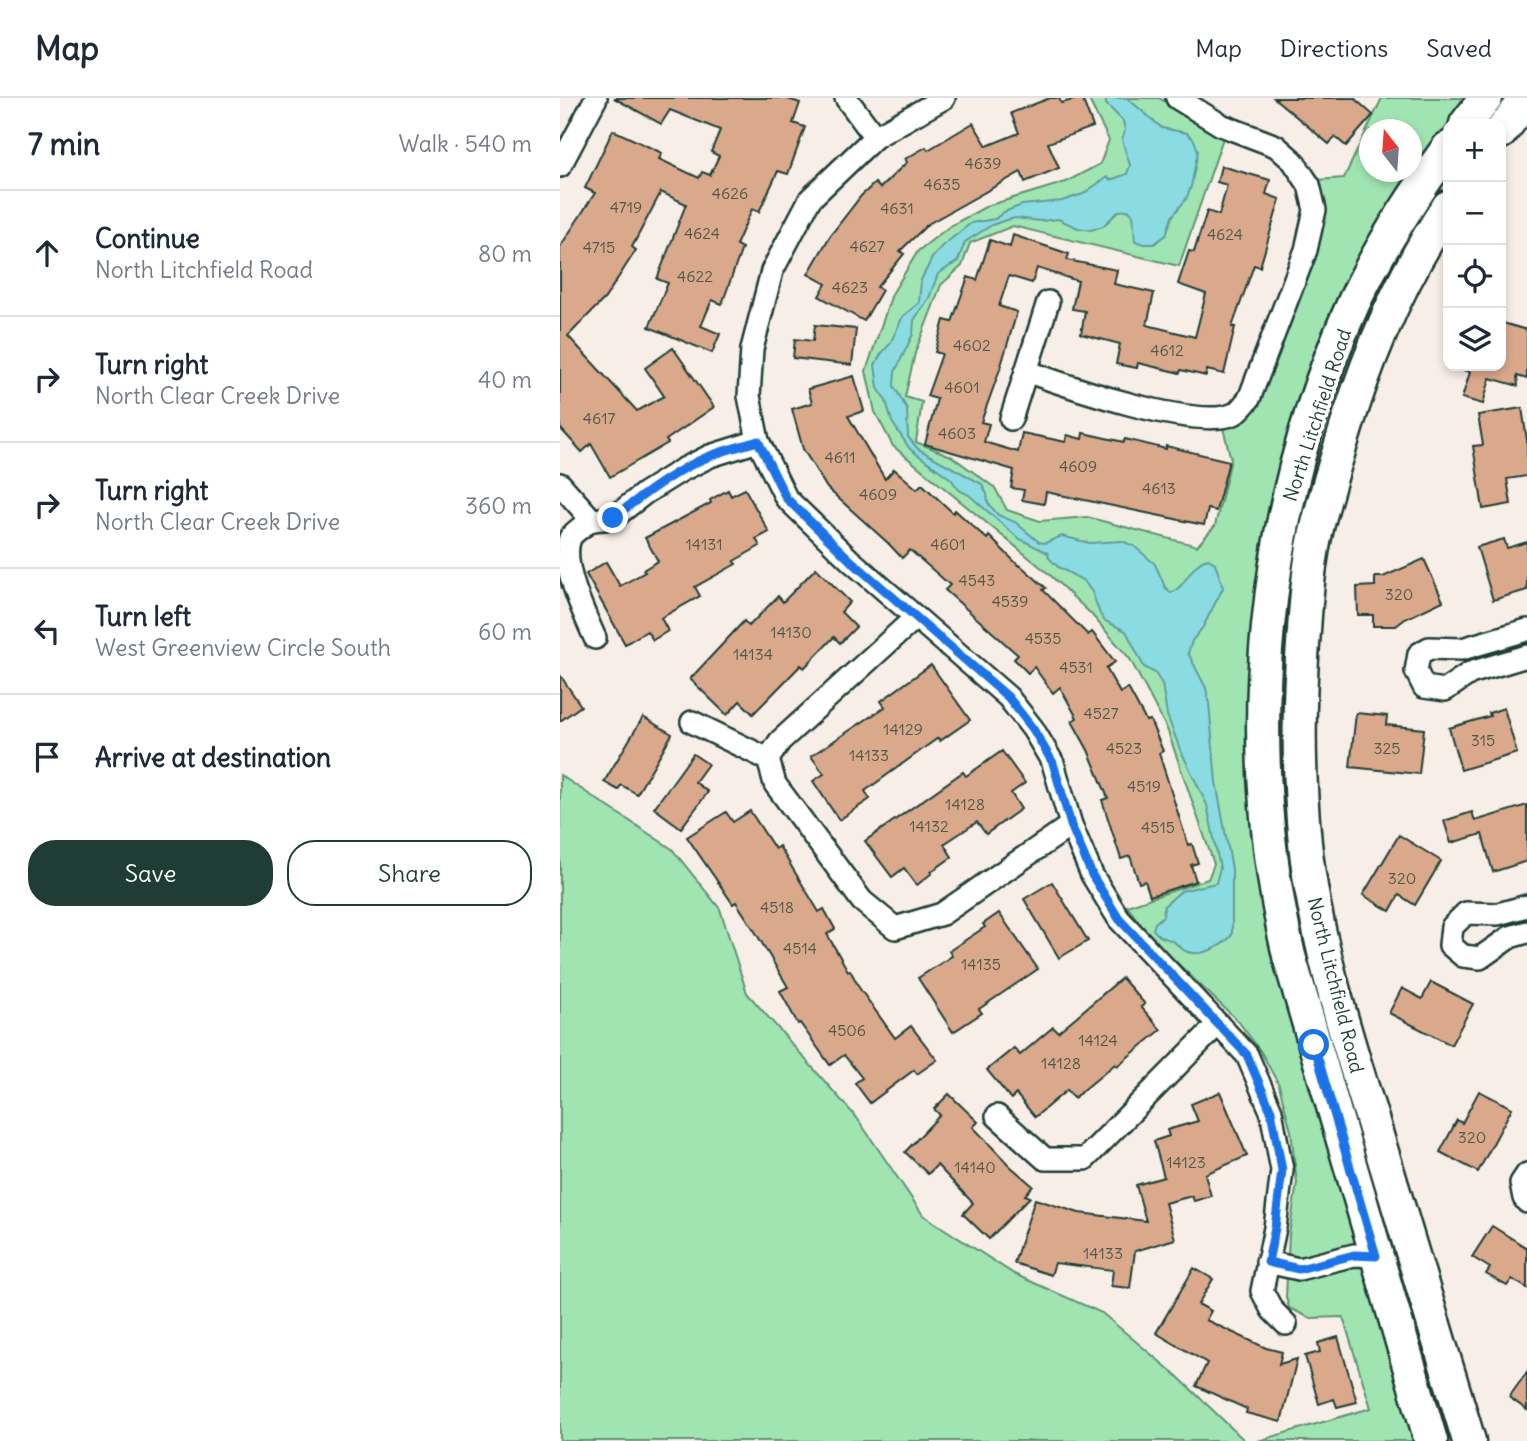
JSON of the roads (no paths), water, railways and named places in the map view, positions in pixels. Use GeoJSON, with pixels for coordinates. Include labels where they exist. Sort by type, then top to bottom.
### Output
{"type":"FeatureCollection","features":[{"type":"Feature","properties":{"kind":"main road","name":"North Litchfield Road"},"geometry":{"type":"LineString","coordinates":[[1431,1441],[1300,1000],[1281,920],[1263,771],[1267,634],[1285,518],[1301,454],[1326,375],[1354,303],[1371,269],[1424,181],[1443,155]]}},
{"type":"Feature","properties":{"kind":"main road","name":"North Litchfield Road"},"geometry":{"type":"LineString","coordinates":[[1443,216],[1411,271],[1382,331],[1356,395],[1336,458],[1312,556],[1301,658],[1298,730],[1306,845],[1324,951],[1364,1094],[1469,1441]]}},
{"type":"Feature","properties":{"kind":"street"},"geometry":{"type":"LineString","coordinates":[[560,166],[596,98]]}},
{"type":"Feature","properties":{"kind":"street"},"geometry":{"type":"LineString","coordinates":[[846,98],[875,137]]}},
{"type":"Feature","properties":{"kind":"street"},"geometry":{"type":"LineString","coordinates":[[944,98],[875,137],[810,199],[772,271],[752,349],[749,396],[758,441],[786,498],[850,560],[1008,697],[1033,729],[1053,763],[1071,825],[1092,875],[1119,919],[1247,1055],[1271,1111],[1282,1170],[1275,1228],[1262,1291],[1272,1310],[1286,1324]]}},
{"type":"Feature","properties":{"kind":"street"},"geometry":{"type":"LineString","coordinates":[[1026,371],[1059,383],[1162,411],[1207,418],[1235,414],[1249,399],[1306,250],[1315,210],[1309,185],[1293,161],[1276,146],[1221,125],[1177,98]]}},
{"type":"Feature","properties":{"kind":"street"},"geometry":{"type":"LineString","coordinates":[[1479,105],[1513,117]]}},
{"type":"Feature","properties":{"kind":"street"},"geometry":{"type":"LineString","coordinates":[[1011,419],[1048,302]]}},
{"type":"Feature","properties":{"kind":"street"},"geometry":{"type":"LineString","coordinates":[[595,638],[567,571],[566,553],[571,536],[592,520],[613,518],[645,493],[682,470],[710,456],[758,441]]}},
{"type":"Feature","properties":{"kind":"street"},"geometry":{"type":"LineString","coordinates":[[560,484],[592,520]]}},
{"type":"Feature","properties":{"kind":"street"},"geometry":{"type":"LineString","coordinates":[[768,759],[780,741],[915,618]]}},
{"type":"Feature","properties":{"kind":"street"},"geometry":{"type":"LineString","coordinates":[[1502,637],[1518,659],[1470,673],[1446,690],[1424,687],[1416,671],[1419,654],[1429,648],[1462,649],[1502,637],[1527,630]]}},
{"type":"Feature","properties":{"kind":"street"},"geometry":{"type":"LineString","coordinates":[[692,722],[768,759],[775,784],[862,901],[895,928],[942,914],[1071,825]]}},
{"type":"Feature","properties":{"kind":"street"},"geometry":{"type":"LineString","coordinates":[[1527,905],[1498,914],[1466,913],[1452,928],[1450,945],[1463,956],[1479,958],[1510,937],[1527,932]]}},
{"type":"Feature","properties":{"kind":"street"},"geometry":{"type":"LineString","coordinates":[[997,1116],[1045,1159],[1085,1159],[1218,1024]]}},
{"type":"Feature","properties":{"kind":"street"},"geometry":{"type":"LineString","coordinates":[[1527,1174],[1521,1183],[1527,1202]]}},
{"type":"Feature","properties":{"kind":"street"},"geometry":{"type":"LineString","coordinates":[[1268,1262],[1299,1269],[1354,1255],[1376,1256]]}},
{"type":"Feature","properties":{"kind":"water"},"geometry":{"type":"Polygon","coordinates":[[[1106,98],[1127,98],[1162,128],[1187,133],[1194,140],[1198,151],[1191,187],[1186,199],[1172,217],[1166,235],[1154,244],[1135,241],[1133,215],[1128,210],[1119,211],[1103,226],[1091,230],[1078,228],[1058,219],[1041,221],[1015,218],[992,225],[965,242],[958,261],[938,274],[929,298],[914,320],[913,334],[895,372],[894,386],[907,409],[908,437],[918,449],[982,484],[988,503],[998,515],[1015,522],[1039,542],[1045,543],[1062,536],[1089,543],[1122,541],[1134,546],[1155,564],[1165,587],[1171,593],[1202,561],[1208,559],[1215,563],[1223,588],[1203,627],[1192,641],[1188,653],[1206,688],[1209,703],[1216,782],[1232,869],[1232,935],[1223,944],[1197,953],[1185,951],[1174,942],[1159,936],[1153,929],[1163,916],[1164,906],[1181,891],[1216,883],[1220,868],[1207,805],[1167,715],[1162,684],[1155,673],[1144,667],[1126,631],[1105,621],[1084,581],[1058,567],[1048,553],[1018,538],[969,495],[959,490],[951,479],[910,449],[892,422],[886,401],[878,388],[875,365],[890,344],[903,316],[919,303],[921,280],[932,258],[941,247],[971,223],[995,219],[1022,205],[1062,201],[1083,194],[1107,177],[1110,180],[1127,174],[1130,165],[1122,140],[1125,130],[1123,121],[1106,104],[1106,98]]]}}]}
